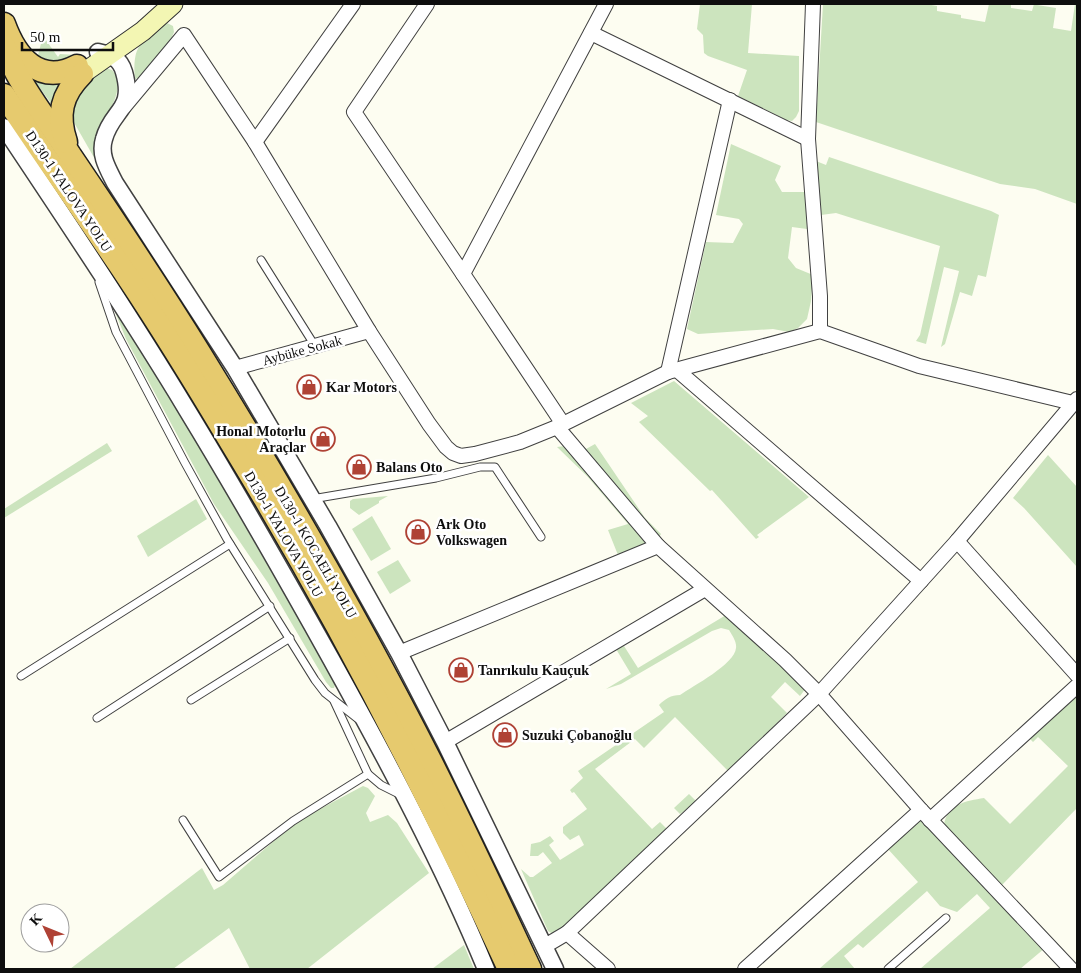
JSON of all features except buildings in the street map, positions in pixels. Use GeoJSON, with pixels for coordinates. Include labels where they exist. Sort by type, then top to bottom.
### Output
{"type":"FeatureCollection","features":[{"type":"Feature","properties":{"kind":"highway"},"geometry":{"type":"LineString","coordinates":[[4,24],[21,56],[37,70],[58,73],[79,70]]}},
{"type":"Feature","properties":{"kind":"highway","name":"D130-1 KOCAELİ YOLU"},"geometry":{"type":"LineString","coordinates":[[4,46],[19,79],[198,350],[343,597],[430,759],[530,969]]}},
{"type":"Feature","properties":{"kind":"highway"},"geometry":{"type":"LineString","coordinates":[[69,153],[62,128],[61,112],[68,89],[79,70]]}},
{"type":"Feature","properties":{"kind":"highway","name":"D130-1 YALOVA YOLU"},"geometry":{"type":"LineString","coordinates":[[4,95],[128,277],[272,510],[377,699],[459,860],[509,969]]}},
{"type":"Feature","properties":{"kind":"highway"},"geometry":{"type":"LineString","coordinates":[[474,848],[540,969]]}},
{"type":"Feature","properties":{"kind":"main road"},"geometry":{"type":"LineString","coordinates":[[104,53],[160,4]]}},
{"type":"Feature","properties":{"kind":"main road"},"geometry":{"type":"LineString","coordinates":[[79,70],[104,53],[143,31],[173,4]]}},
{"type":"Feature","properties":{"kind":"street"},"geometry":{"type":"LineString","coordinates":[[254,142],[352,4]]}},
{"type":"Feature","properties":{"kind":"street"},"geometry":{"type":"LineString","coordinates":[[427,4],[354,112],[463,274],[560,426],[658,546],[785,660],[818,694],[926,815],[1071,969]]}},
{"type":"Feature","properties":{"kind":"street"},"geometry":{"type":"LineString","coordinates":[[463,274],[606,4]]}},
{"type":"Feature","properties":{"kind":"street"},"geometry":{"type":"LineString","coordinates":[[813,4],[808,139],[820,296],[820,331]]}},
{"type":"Feature","properties":{"kind":"street"},"geometry":{"type":"LineString","coordinates":[[591,33],[808,139]]}},
{"type":"Feature","properties":{"kind":"street"},"geometry":{"type":"LineString","coordinates":[[120,111],[184,35],[254,142],[369,331],[429,424],[442,443],[453,454],[461,456],[474,454],[520,442],[560,426],[673,371],[820,331],[919,366],[1076,402],[957,541],[818,694],[567,933],[545,946]]}},
{"type":"Feature","properties":{"kind":"street"},"geometry":{"type":"LineString","coordinates":[[104,53],[118,61],[122,66],[128,92],[120,111],[104,139],[102,150],[105,162],[115,183],[235,368],[312,499],[398,653],[445,742],[555,969]]}},
{"type":"Feature","properties":{"kind":"street"},"geometry":{"type":"LineString","coordinates":[[673,371],[730,100]]}},
{"type":"Feature","properties":{"kind":"street"},"geometry":{"type":"LineString","coordinates":[[4,127],[90,256],[186,408],[239,497],[367,725],[450,888],[486,969]]}},
{"type":"Feature","properties":{"kind":"street","name":"Aybüke Sokak"},"geometry":{"type":"LineString","coordinates":[[235,368],[369,331]]}},
{"type":"Feature","properties":{"kind":"street"},"geometry":{"type":"LineString","coordinates":[[673,371],[921,581]]}},
{"type":"Feature","properties":{"kind":"street"},"geometry":{"type":"LineString","coordinates":[[957,541],[1077,675]]}},
{"type":"Feature","properties":{"kind":"street"},"geometry":{"type":"LineString","coordinates":[[398,653],[658,546]]}},
{"type":"Feature","properties":{"kind":"street"},"geometry":{"type":"LineString","coordinates":[[445,742],[705,589]]}},
{"type":"Feature","properties":{"kind":"street"},"geometry":{"type":"LineString","coordinates":[[745,969],[1077,686]]}},
{"type":"Feature","properties":{"kind":"street"},"geometry":{"type":"LineString","coordinates":[[567,933],[608,969]]}},
{"type":"Feature","properties":{"kind":"lane"},"geometry":{"type":"LineString","coordinates":[[90,256],[116,332],[230,544],[315,680],[333,699],[367,725]]}},
{"type":"Feature","properties":{"kind":"lane"},"geometry":{"type":"LineString","coordinates":[[261,260],[315,346]]}},
{"type":"Feature","properties":{"kind":"lane"},"geometry":{"type":"LineString","coordinates":[[312,499],[436,478],[480,467],[495,467],[541,537]]}},
{"type":"Feature","properties":{"kind":"lane"},"geometry":{"type":"LineString","coordinates":[[21,676],[230,544]]}},
{"type":"Feature","properties":{"kind":"lane"},"geometry":{"type":"LineString","coordinates":[[97,718],[270,606]]}},
{"type":"Feature","properties":{"kind":"lane"},"geometry":{"type":"LineString","coordinates":[[191,700],[290,638]]}},
{"type":"Feature","properties":{"kind":"lane"},"geometry":{"type":"LineString","coordinates":[[333,699],[368,774],[381,785],[404,797]]}},
{"type":"Feature","properties":{"kind":"lane"},"geometry":{"type":"LineString","coordinates":[[183,820],[219,877],[293,821],[368,774]]}},
{"type":"Feature","properties":{"kind":"lane"},"geometry":{"type":"LineString","coordinates":[[888,969],[946,918]]}},
{"type":"Feature","properties":{"kind":"green space"},"geometry":{"type":"Polygon","coordinates":[[[700,4],[752,4],[748,53],[799,56],[799,111],[792,121],[786,120],[738,96],[747,70],[704,53],[703,35],[697,29],[700,4]]]}},
{"type":"Feature","properties":{"kind":"green space"},"geometry":{"type":"Polygon","coordinates":[[[823,4],[926,4],[937,6],[937,11],[985,22],[989,4],[1011,4],[1011,8],[1032,11],[1034,4],[1036,4],[1056,8],[1053,28],[1071,31],[1075,4],[1077,4],[1077,204],[1035,189],[1000,184],[816,122],[823,4]]]}},
{"type":"Feature","properties":{"kind":"green space"},"geometry":{"type":"Polygon","coordinates":[[[167,23],[173,26],[174,32],[171,39],[141,77],[135,79],[135,58],[140,45],[167,23]]]}},
{"type":"Feature","properties":{"kind":"green space"},"geometry":{"type":"Polygon","coordinates":[[[43,36],[58,57],[60,54],[77,55],[68,63],[37,59],[43,36]]]}},
{"type":"Feature","properties":{"kind":"green space"},"geometry":{"type":"Polygon","coordinates":[[[106,68],[112,70],[118,77],[117,90],[97,137],[95,148],[96,161],[72,119],[73,101],[83,83],[106,68]]]}},
{"type":"Feature","properties":{"kind":"green space"},"geometry":{"type":"Polygon","coordinates":[[[31,76],[65,80],[53,106],[31,76]]]}},
{"type":"Feature","properties":{"kind":"green space"},"geometry":{"type":"Polygon","coordinates":[[[731,144],[781,166],[775,180],[782,192],[805,192],[807,229],[792,227],[788,258],[796,268],[813,275],[811,301],[807,319],[798,328],[789,332],[773,329],[698,334],[687,329],[706,242],[733,243],[743,224],[739,219],[716,215],[731,144]]]}},
{"type":"Feature","properties":{"kind":"green space"},"geometry":{"type":"Polygon","coordinates":[[[829,157],[999,215],[986,277],[978,275],[972,296],[960,292],[945,344],[941,347],[959,271],[944,267],[926,344],[916,341],[920,335],[940,246],[836,213],[821,215],[816,161],[826,165],[829,157]]]}},
{"type":"Feature","properties":{"kind":"green space"},"geometry":{"type":"Polygon","coordinates":[[[111,302],[182,416],[333,679],[334,688],[331,688],[326,682],[268,583],[214,504],[126,339],[111,302]]]}},
{"type":"Feature","properties":{"kind":"green space"},"geometry":{"type":"Polygon","coordinates":[[[674,381],[809,497],[757,535],[759,537],[756,539],[712,490],[710,491],[639,422],[648,416],[631,403],[674,381]]]}},
{"type":"Feature","properties":{"kind":"green space"},"geometry":{"type":"Polygon","coordinates":[[[577,441],[586,449],[595,444],[645,518],[661,534],[659,537],[577,441]]]}},
{"type":"Feature","properties":{"kind":"green space"},"geometry":{"type":"Polygon","coordinates":[[[107,443],[112,451],[4,518],[4,509],[107,443]]]}},
{"type":"Feature","properties":{"kind":"green space"},"geometry":{"type":"Polygon","coordinates":[[[565,446],[646,542],[644,545],[618,555],[608,530],[628,524],[587,476],[557,447],[565,446]]]}},
{"type":"Feature","properties":{"kind":"green space"},"geometry":{"type":"Polygon","coordinates":[[[1048,455],[1077,487],[1077,567],[1013,498],[1048,455]]]}},
{"type":"Feature","properties":{"kind":"green space"},"geometry":{"type":"Polygon","coordinates":[[[388,496],[359,515],[350,508],[350,501],[353,499],[388,496]]]}},
{"type":"Feature","properties":{"kind":"green space"},"geometry":{"type":"Polygon","coordinates":[[[196,499],[207,519],[148,557],[137,536],[196,499]]]}},
{"type":"Feature","properties":{"kind":"green space"},"geometry":{"type":"Polygon","coordinates":[[[372,516],[391,549],[371,561],[352,529],[372,516]]]}},
{"type":"Feature","properties":{"kind":"green space"},"geometry":{"type":"Polygon","coordinates":[[[398,560],[411,581],[390,594],[377,572],[398,560]]]}},
{"type":"Feature","properties":{"kind":"green space"},"geometry":{"type":"Polygon","coordinates":[[[726,615],[806,688],[800,696],[785,682],[771,697],[787,713],[728,771],[675,717],[644,748],[635,739],[595,769],[652,829],[660,822],[667,829],[562,929],[553,934],[548,931],[521,869],[530,877],[533,877],[552,863],[543,852],[538,856],[530,856],[531,844],[540,842],[550,836],[554,841],[549,845],[560,860],[584,845],[579,835],[570,840],[563,833],[563,827],[587,809],[574,792],[572,793],[570,790],[583,778],[578,771],[664,712],[659,705],[666,699],[680,695],[721,668],[734,654],[736,646],[729,630],[721,628],[712,631],[621,684],[606,689],[631,674],[616,649],[624,646],[638,668],[726,615]]]}},
{"type":"Feature","properties":{"kind":"green space"},"geometry":{"type":"Polygon","coordinates":[[[1077,694],[1077,808],[1002,885],[944,825],[946,818],[949,812],[958,805],[984,798],[1010,824],[1068,766],[1038,737],[1033,742],[1029,738],[1077,694]]]}},
{"type":"Feature","properties":{"kind":"green space"},"geometry":{"type":"Polygon","coordinates":[[[363,786],[368,788],[375,796],[366,813],[370,822],[388,815],[397,823],[429,873],[307,969],[250,969],[229,928],[173,969],[70,969],[202,868],[214,890],[223,885],[303,818],[363,786]]]}},
{"type":"Feature","properties":{"kind":"green space"},"geometry":{"type":"Polygon","coordinates":[[[689,794],[697,802],[680,814],[674,808],[689,794]]]}},
{"type":"Feature","properties":{"kind":"green space"},"geometry":{"type":"Polygon","coordinates":[[[921,818],[1045,948],[1020,969],[920,969],[990,908],[977,894],[957,912],[940,906],[927,891],[863,948],[858,944],[844,956],[855,969],[819,969],[918,882],[887,848],[921,818]]]}},
{"type":"Feature","properties":{"kind":"green space"},"geometry":{"type":"Polygon","coordinates":[[[464,945],[474,969],[432,969],[464,945]]]}},
{"type":"Feature","properties":{"kind":"place","name":"Kar Motors"},"geometry":{"type":"Point","coordinates":[309,387]}},
{"type":"Feature","properties":{"kind":"place","name":"Honal Motorlu Araçlar"},"geometry":{"type":"Point","coordinates":[323,439]}},
{"type":"Feature","properties":{"kind":"place","name":"Balans Oto"},"geometry":{"type":"Point","coordinates":[359,467]}},
{"type":"Feature","properties":{"kind":"place","name":"Ark Oto Volkswagen"},"geometry":{"type":"Point","coordinates":[418,532]}},
{"type":"Feature","properties":{"kind":"place","name":"Tanrıkulu Kauçuk"},"geometry":{"type":"Point","coordinates":[461,670]}},
{"type":"Feature","properties":{"kind":"place","name":"Suzuki Çobanoğlu"},"geometry":{"type":"Point","coordinates":[505,735]}}]}
